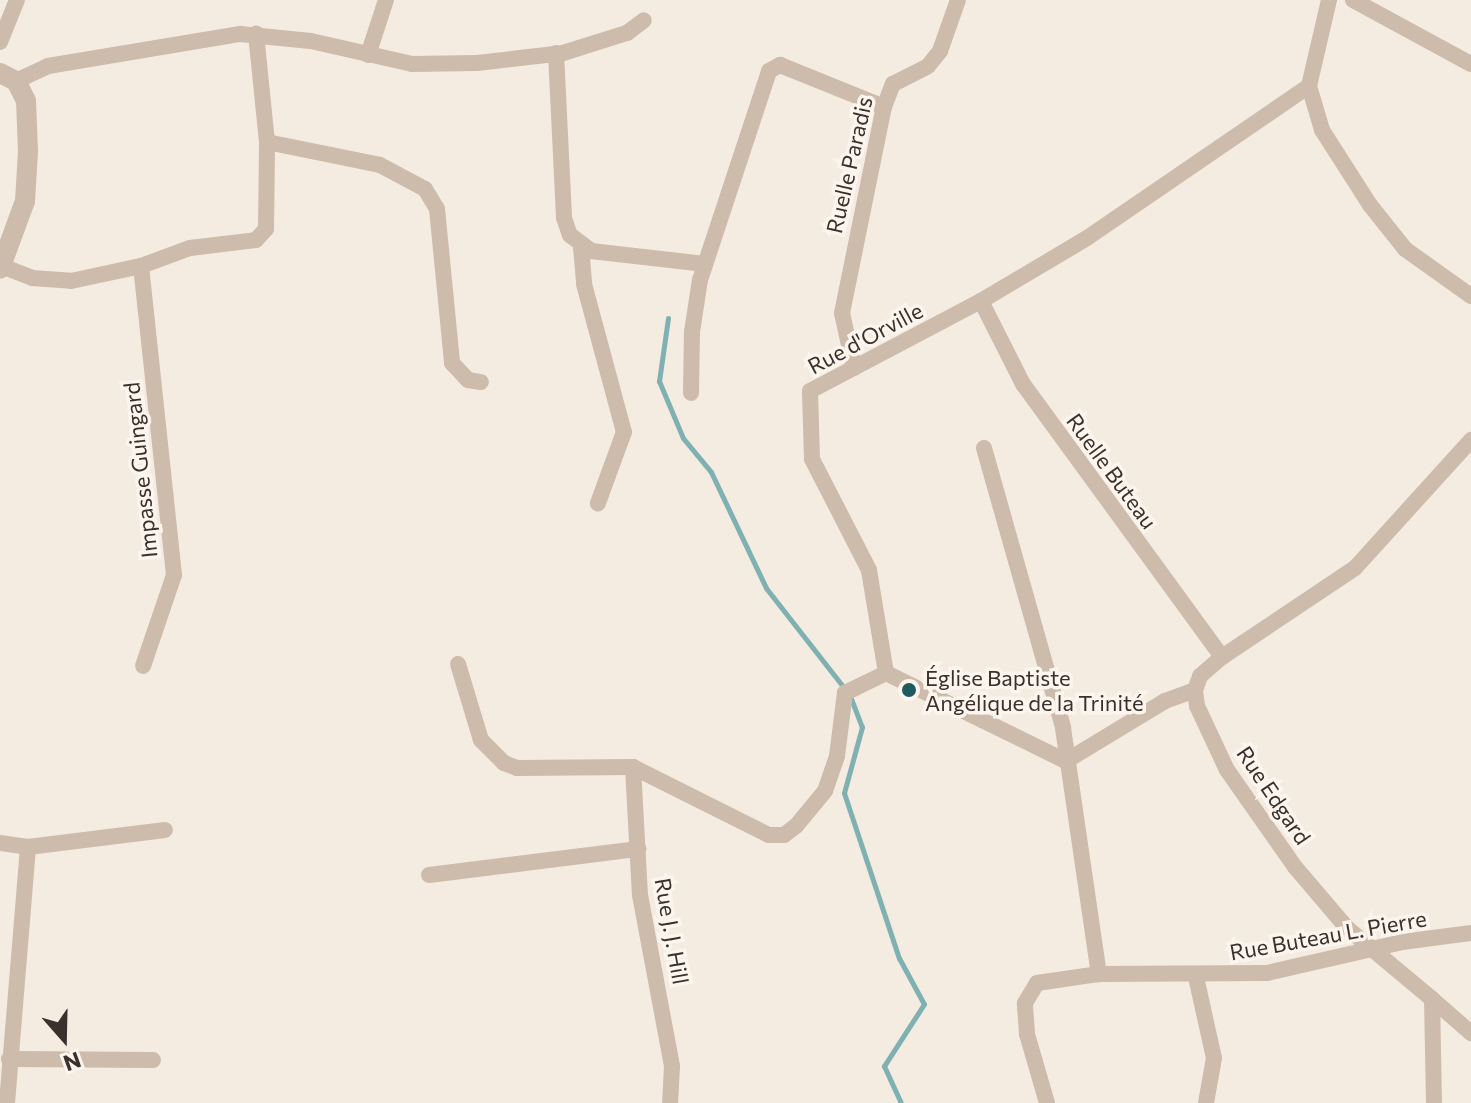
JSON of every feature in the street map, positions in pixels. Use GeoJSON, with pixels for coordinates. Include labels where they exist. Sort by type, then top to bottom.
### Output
{"type":"FeatureCollection","features":[{"type":"Feature","properties":{"kind":"street"},"geometry":{"type":"LineString","coordinates":[[0,42],[17,0]]}},
{"type":"Feature","properties":{"kind":"street"},"geometry":{"type":"LineString","coordinates":[[368,55],[386,0]]}},
{"type":"Feature","properties":{"kind":"street","name":"Ruelle Paradis"},"geometry":{"type":"LineString","coordinates":[[854,368],[843,300],[884,107],[893,84],[928,66],[940,51],[958,0]]}},
{"type":"Feature","properties":{"kind":"street"},"geometry":{"type":"LineString","coordinates":[[1329,0],[1309,86],[1322,130],[1370,205],[1405,249],[1471,296]]}},
{"type":"Feature","properties":{"kind":"street"},"geometry":{"type":"LineString","coordinates":[[1353,0],[1471,64]]}},
{"type":"Feature","properties":{"kind":"street"},"geometry":{"type":"LineString","coordinates":[[256,34],[267,142],[266,229],[256,240],[190,248],[141,266],[71,281],[32,278],[2,268],[25,201],[28,151],[26,101],[8,77],[48,66],[256,34],[412,64],[477,63],[556,53],[627,33],[644,20]]}},
{"type":"Feature","properties":{"kind":"street"},"geometry":{"type":"LineString","coordinates":[[556,53],[564,218],[581,247],[584,284],[624,432],[598,503]]}},
{"type":"Feature","properties":{"kind":"street"},"geometry":{"type":"LineString","coordinates":[[691,393],[692,332],[705,264],[754,104],[772,66],[884,107]]}},
{"type":"Feature","properties":{"kind":"street","name":"Rue d'Orville"},"geometry":{"type":"LineString","coordinates":[[886,673],[869,570],[812,459],[810,391],[981,301],[1087,238],[1309,86]]}},
{"type":"Feature","properties":{"kind":"street"},"geometry":{"type":"LineString","coordinates":[[267,142],[380,165],[425,189],[437,209],[452,363],[468,380],[481,382]]}},
{"type":"Feature","properties":{"kind":"street"},"geometry":{"type":"LineString","coordinates":[[581,247],[705,264]]}},
{"type":"Feature","properties":{"kind":"street","name":"Impasse Guingard"},"geometry":{"type":"LineString","coordinates":[[141,266],[174,575],[143,666]]}},
{"type":"Feature","properties":{"kind":"street","name":"Ruelle Buteau"},"geometry":{"type":"LineString","coordinates":[[981,301],[1023,384],[1222,657]]}},
{"type":"Feature","properties":{"kind":"street"},"geometry":{"type":"LineString","coordinates":[[1066,761],[1165,701],[1195,690],[1200,676],[1222,657],[1355,568],[1471,440]]}},
{"type":"Feature","properties":{"kind":"street"},"geometry":{"type":"LineString","coordinates":[[984,448],[1063,728],[1099,974]]}},
{"type":"Feature","properties":{"kind":"street"},"geometry":{"type":"LineString","coordinates":[[458,664],[481,740],[504,763],[517,768],[633,767],[769,835],[784,835],[825,791],[837,756],[848,692],[886,673],[1066,761]]}},
{"type":"Feature","properties":{"kind":"street","name":"Rue Edgard"},"geometry":{"type":"LineString","coordinates":[[1195,690],[1197,706],[1227,770],[1295,867],[1347,928],[1378,951],[1471,1033]]}},
{"type":"Feature","properties":{"kind":"street","name":"Rue J. J. Hill"},"geometry":{"type":"LineString","coordinates":[[633,767],[640,895],[672,1066],[670,1103]]}},
{"type":"Feature","properties":{"kind":"street"},"geometry":{"type":"LineString","coordinates":[[0,843],[28,847],[165,830]]}},
{"type":"Feature","properties":{"kind":"street"},"geometry":{"type":"LineString","coordinates":[[7,1103],[13,982],[28,847]]}},
{"type":"Feature","properties":{"kind":"street"},"geometry":{"type":"LineString","coordinates":[[429,875],[638,849]]}},
{"type":"Feature","properties":{"kind":"street","name":"Rue Buteau L. Pierre"},"geometry":{"type":"LineString","coordinates":[[1047,1103],[1027,1034],[1025,1003],[1037,983],[1099,974],[1196,977],[1267,973],[1378,951],[1402,942],[1471,933]]}},
{"type":"Feature","properties":{"kind":"street"},"geometry":{"type":"LineString","coordinates":[[1196,977],[1214,1058],[1206,1103]]}},
{"type":"Feature","properties":{"kind":"street"},"geometry":{"type":"LineString","coordinates":[[1432,999],[1434,1103]]}},
{"type":"Feature","properties":{"kind":"street"},"geometry":{"type":"LineString","coordinates":[[9,1059],[153,1060]]}},
{"type":"Feature","properties":{"kind":"waterway"},"geometry":{"type":"LineString","coordinates":[[668,318],[659,381],[683,438],[711,472],[766,588],[844,688]]}},
{"type":"Feature","properties":{"kind":"waterway"},"geometry":{"type":"LineString","coordinates":[[850,696],[862,727],[844,793],[899,958],[924,1004],[884,1066],[901,1103]]}},
{"type":"Feature","properties":{"kind":"place","name":"Église Baptiste Angélique de la Trinité"},"geometry":{"type":"Point","coordinates":[909,690]}}]}
